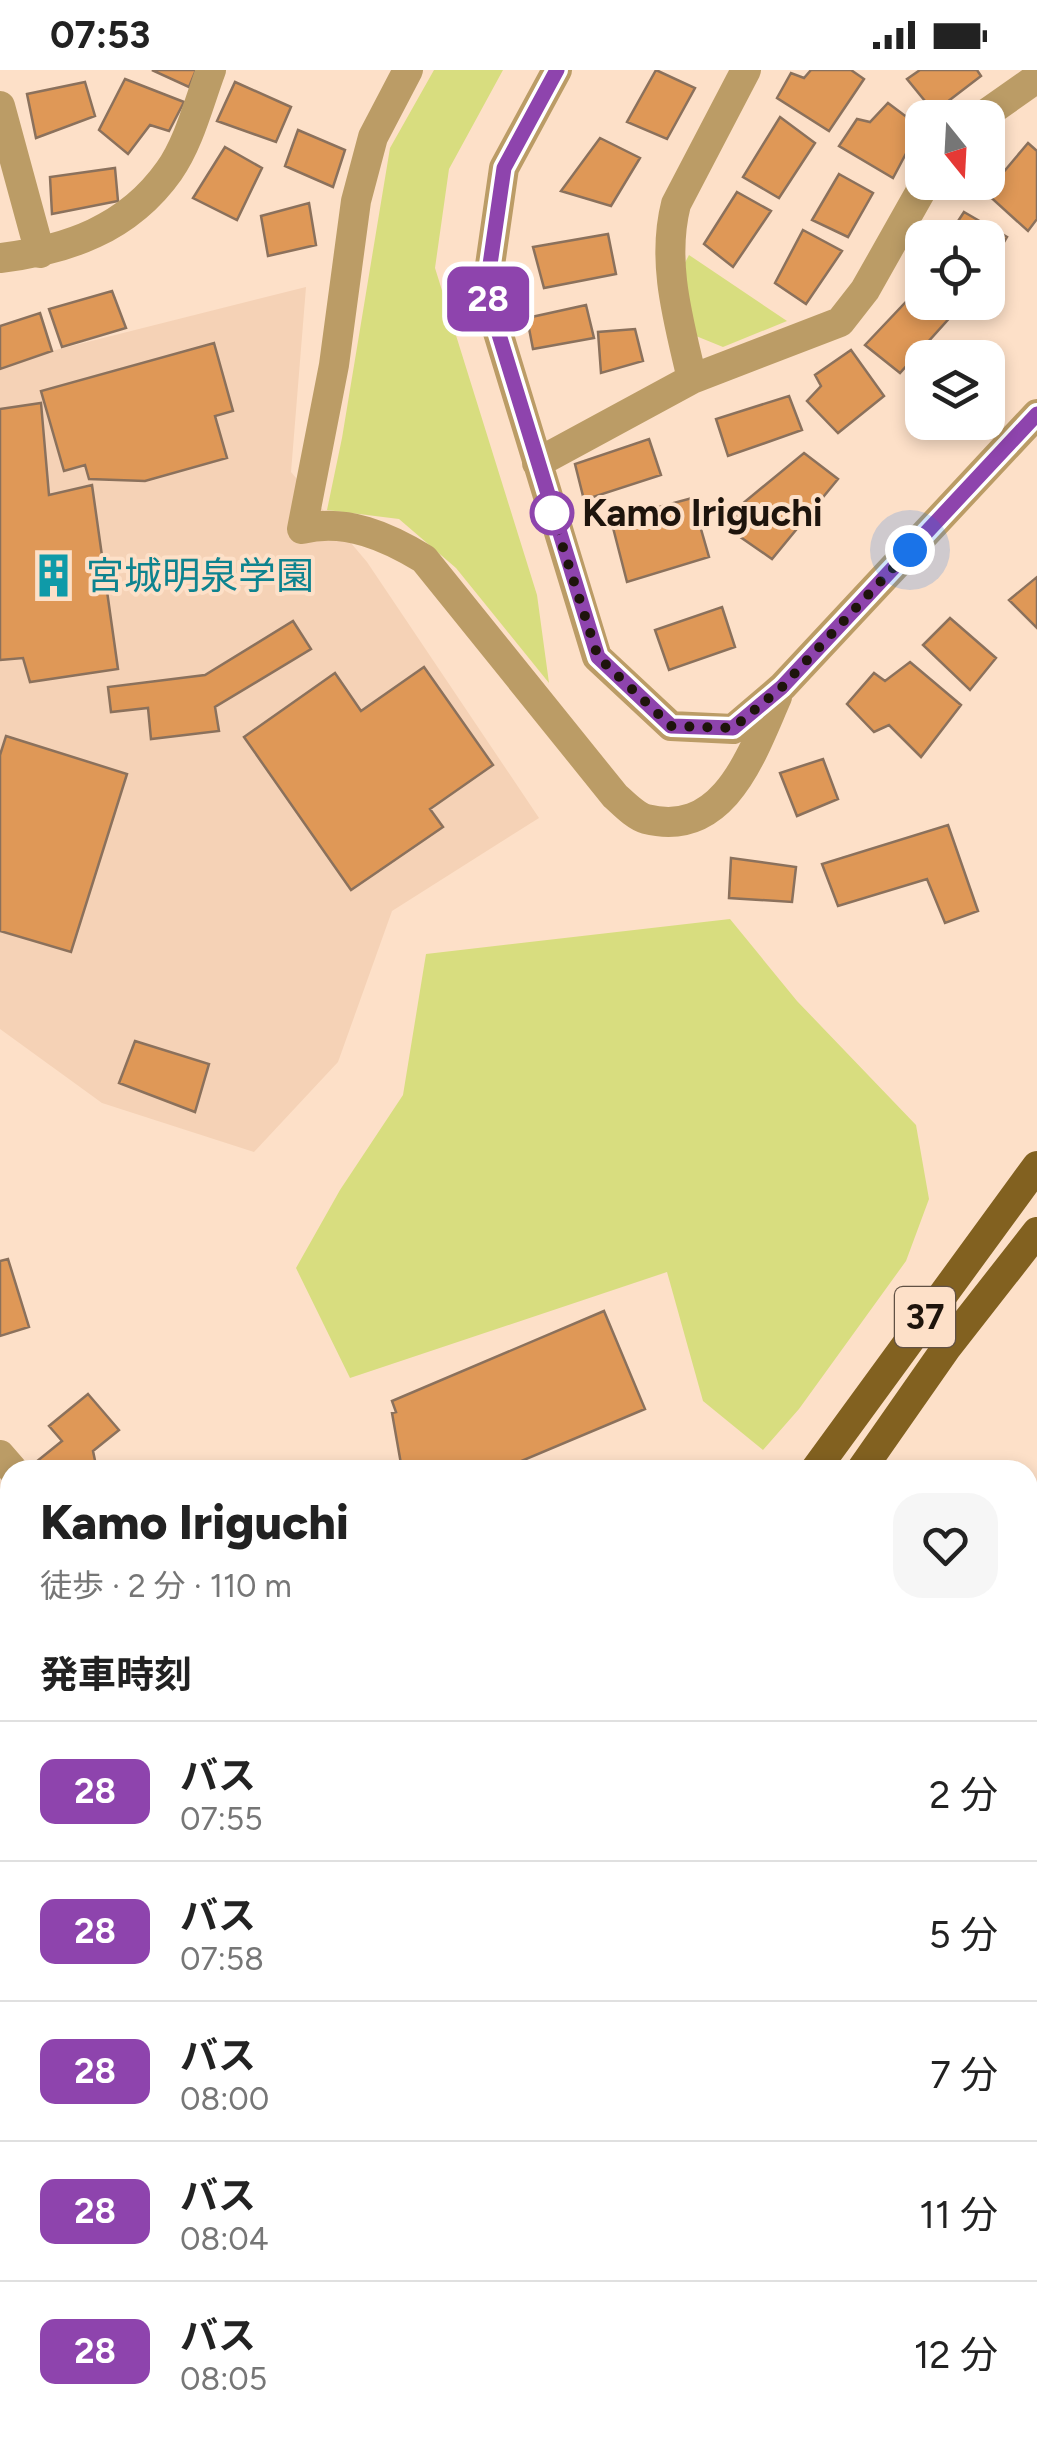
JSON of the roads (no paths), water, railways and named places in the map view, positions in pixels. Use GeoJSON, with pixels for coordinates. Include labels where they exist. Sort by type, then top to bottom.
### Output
{"type":"FeatureCollection","features":[{"type":"Feature","properties":{"kind":"main road","name":"37"},"geometry":{"type":"LineString","coordinates":[[822,1460],[1037,1166]]}},
{"type":"Feature","properties":{"kind":"main road","name":"37"},"geometry":{"type":"LineString","coordinates":[[867,1460],[947,1347],[1037,1232]]}},
{"type":"Feature","properties":{"kind":"street"},"geometry":{"type":"LineString","coordinates":[[0,258],[40,253],[111,227],[140,203],[170,170],[212,70]]}},
{"type":"Feature","properties":{"kind":"street"},"geometry":{"type":"LineString","coordinates":[[408,70],[373,137],[356,201],[334,364],[302,529],[322,524],[354,528],[392,540],[424,559],[614,796],[643,819],[686,821],[726,798],[747,766],[782,687]]}},
{"type":"Feature","properties":{"kind":"street"},"geometry":{"type":"LineString","coordinates":[[557,70],[504,168],[486,292],[598,657],[671,726],[733,728],[782,687],[1037,414]]}},
{"type":"Feature","properties":{"kind":"street"},"geometry":{"type":"LineString","coordinates":[[692,379],[674,299],[671,224],[676,204],[746,70]]}},
{"type":"Feature","properties":{"kind":"street"},"geometry":{"type":"LineString","coordinates":[[1005,100],[1037,78]]}},
{"type":"Feature","properties":{"kind":"street"},"geometry":{"type":"LineString","coordinates":[[0,106],[40,253]]}},
{"type":"Feature","properties":{"kind":"street"},"geometry":{"type":"LineString","coordinates":[[537,463],[692,379],[840,322],[864,290],[916,200]]}},
{"type":"Feature","properties":{"kind":"place","name":"Kamo Iriguchi"},"geometry":{"type":"Point","coordinates":[552,513]}},
{"type":"Feature","properties":{"kind":"place","name":"宮城明泉学園"},"geometry":{"type":"Point","coordinates":[53,576]}}]}
